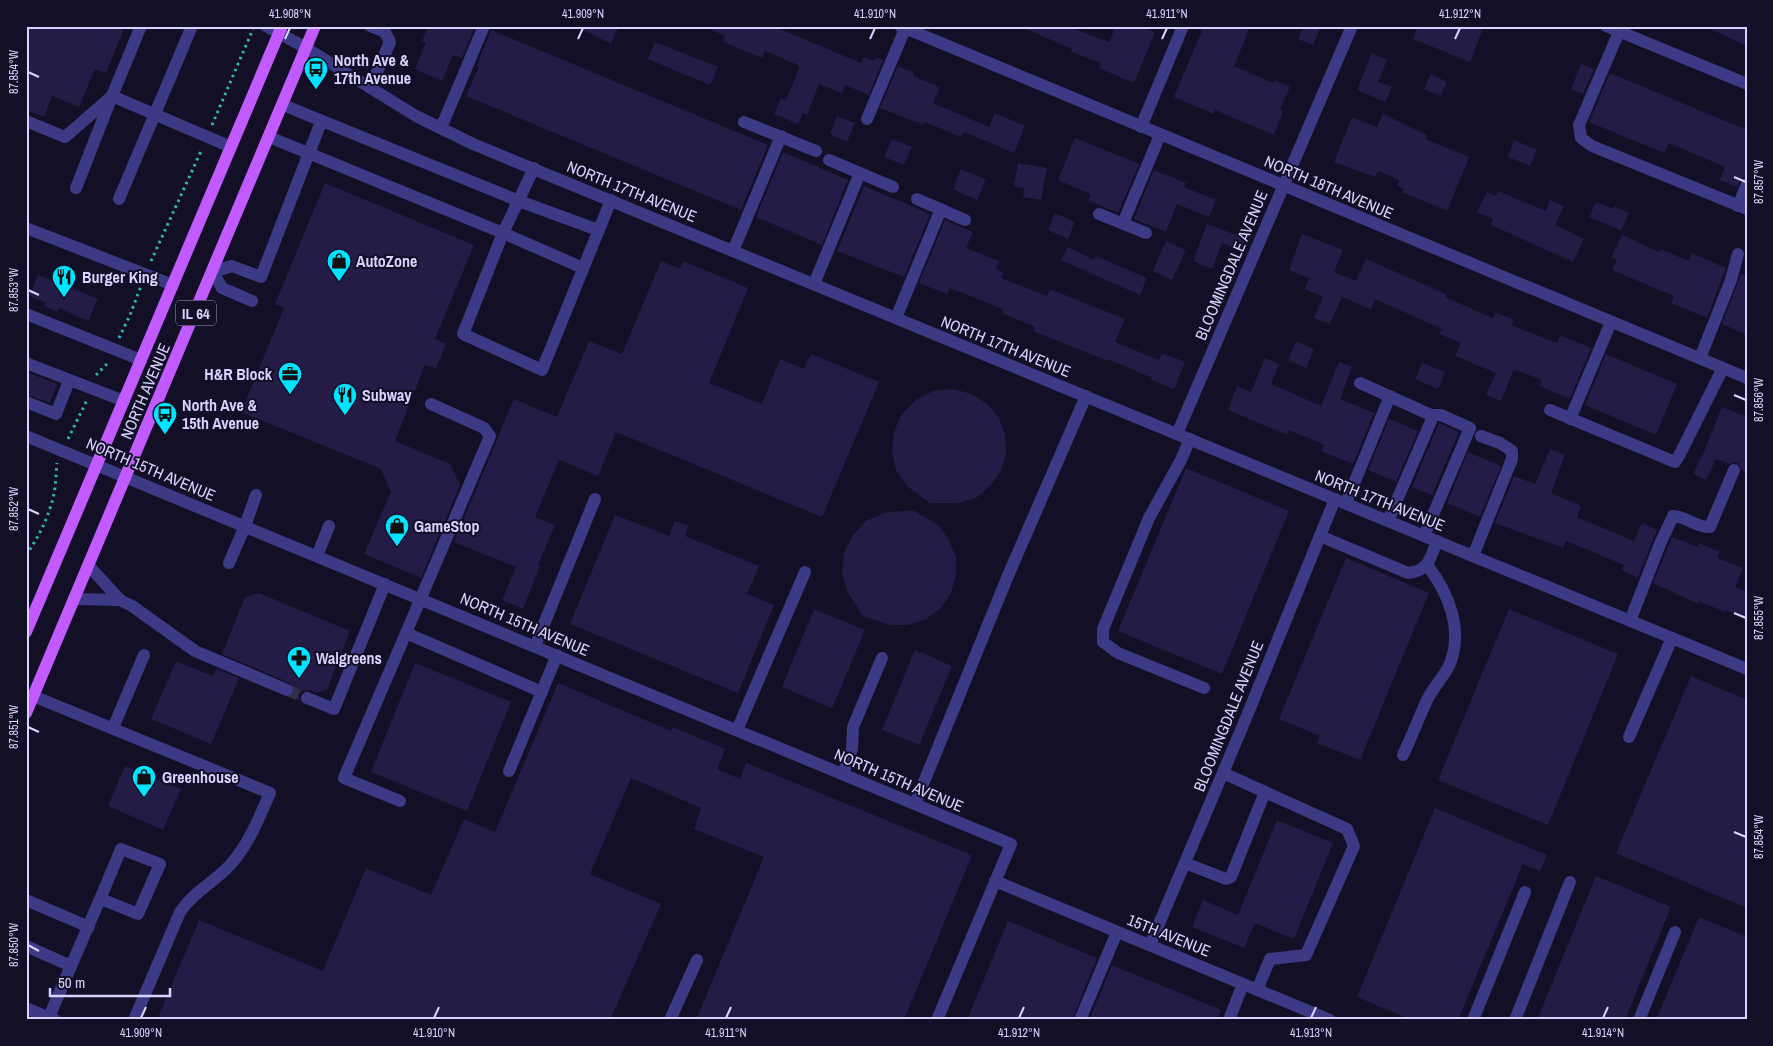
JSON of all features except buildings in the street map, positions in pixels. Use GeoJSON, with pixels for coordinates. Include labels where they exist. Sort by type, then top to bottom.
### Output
{"type":"FeatureCollection","features":[{"type":"Feature","properties":{"kind":"main road","name":"NORTH AVENUE"},"geometry":{"type":"LineString","coordinates":[[26,713],[315,26]]}},
{"type":"Feature","properties":{"kind":"main road","name":"NORTH AVENUE"},"geometry":{"type":"LineString","coordinates":[[26,632],[281,30]]}},
{"type":"Feature","properties":{"kind":"street"},"geometry":{"type":"LineString","coordinates":[[76,188],[141,26]]}},
{"type":"Feature","properties":{"kind":"street"},"geometry":{"type":"LineString","coordinates":[[119,199],[192,26]]}},
{"type":"Feature","properties":{"kind":"street","name":"NORTH 17TH AVENUE"},"geometry":{"type":"LineString","coordinates":[[266,26],[281,30],[306,48],[416,116],[534,168],[1747,669]]}},
{"type":"Feature","properties":{"kind":"street"},"geometry":{"type":"LineString","coordinates":[[370,26],[385,32],[390,42],[370,88]]}},
{"type":"Feature","properties":{"kind":"street"},"geometry":{"type":"LineString","coordinates":[[442,128],[484,26]]}},
{"type":"Feature","properties":{"kind":"street"},"geometry":{"type":"LineString","coordinates":[[1141,127],[1183,26]]}},
{"type":"Feature","properties":{"kind":"street","name":"BLOOMINGDALE AVENUE"},"geometry":{"type":"LineString","coordinates":[[1177,434],[1352,26]]}},
{"type":"Feature","properties":{"kind":"street"},"geometry":{"type":"LineString","coordinates":[[1606,26],[1747,84]]}},
{"type":"Feature","properties":{"kind":"street"},"geometry":{"type":"LineString","coordinates":[[867,119],[903,27]]}},
{"type":"Feature","properties":{"kind":"street","name":"NORTH 18TH AVENUE"},"geometry":{"type":"LineString","coordinates":[[903,27],[1747,378]]}},
{"type":"Feature","properties":{"kind":"street"},"geometry":{"type":"LineString","coordinates":[[1619,32],[1579,124],[1581,138],[1592,146],[1742,208],[1747,184]]}},
{"type":"Feature","properties":{"kind":"street"},"geometry":{"type":"LineString","coordinates":[[112,96],[231,147]]}},
{"type":"Feature","properties":{"kind":"street"},"geometry":{"type":"LineString","coordinates":[[26,121],[65,137],[112,96]]}},
{"type":"Feature","properties":{"kind":"street"},"geometry":{"type":"LineString","coordinates":[[282,105],[519,201],[598,230]]}},
{"type":"Feature","properties":{"kind":"street"},"geometry":{"type":"LineString","coordinates":[[252,301],[222,288],[213,272],[232,266],[261,277],[322,122]]}},
{"type":"Feature","properties":{"kind":"street"},"geometry":{"type":"LineString","coordinates":[[744,122],[816,151]]}},
{"type":"Feature","properties":{"kind":"street"},"geometry":{"type":"LineString","coordinates":[[1123,223],[1160,135]]}},
{"type":"Feature","properties":{"kind":"street"},"geometry":{"type":"LineString","coordinates":[[733,250],[781,136]]}},
{"type":"Feature","properties":{"kind":"street"},"geometry":{"type":"LineString","coordinates":[[269,137],[583,268]]}},
{"type":"Feature","properties":{"kind":"street"},"geometry":{"type":"LineString","coordinates":[[829,160],[893,187]]}},
{"type":"Feature","properties":{"kind":"street"},"geometry":{"type":"LineString","coordinates":[[534,168],[503,234],[463,334],[542,370],[611,200]]}},
{"type":"Feature","properties":{"kind":"street"},"geometry":{"type":"LineString","coordinates":[[814,284],[860,173]]}},
{"type":"Feature","properties":{"kind":"street"},"geometry":{"type":"LineString","coordinates":[[917,199],[965,220]]}},
{"type":"Feature","properties":{"kind":"street"},"geometry":{"type":"LineString","coordinates":[[896,318],[941,209]]}},
{"type":"Feature","properties":{"kind":"street"},"geometry":{"type":"LineString","coordinates":[[1099,214],[1146,233]]}},
{"type":"Feature","properties":{"kind":"street"},"geometry":{"type":"LineString","coordinates":[[26,228],[173,285]]}},
{"type":"Feature","properties":{"kind":"street"},"geometry":{"type":"LineString","coordinates":[[1700,358],[1731,280],[1738,254]]}},
{"type":"Feature","properties":{"kind":"street"},"geometry":{"type":"LineString","coordinates":[[26,314],[141,360]]}},
{"type":"Feature","properties":{"kind":"street"},"geometry":{"type":"LineString","coordinates":[[1570,419],[1611,322]]}},
{"type":"Feature","properties":{"kind":"street"},"geometry":{"type":"LineString","coordinates":[[26,364],[124,401]]}},
{"type":"Feature","properties":{"kind":"street"},"geometry":{"type":"LineString","coordinates":[[1550,410],[1675,462],[1723,368]]}},
{"type":"Feature","properties":{"kind":"street"},"geometry":{"type":"LineString","coordinates":[[26,402],[56,414],[69,381]]}},
{"type":"Feature","properties":{"kind":"street"},"geometry":{"type":"LineString","coordinates":[[1360,383],[1431,415],[1441,415],[1470,428],[1424,536]]}},
{"type":"Feature","properties":{"kind":"street"},"geometry":{"type":"LineString","coordinates":[[915,804],[996,603],[1086,396]]}},
{"type":"Feature","properties":{"kind":"street","name":"BLOOMINGDALE AVENUE"},"geometry":{"type":"LineString","coordinates":[[1150,945],[1320,536],[1340,501],[1390,396]]}},
{"type":"Feature","properties":{"kind":"street"},"geometry":{"type":"LineString","coordinates":[[400,801],[344,778],[490,436],[484,428],[432,404]]}},
{"type":"Feature","properties":{"kind":"street"},"geometry":{"type":"LineString","coordinates":[[1388,521],[1431,421],[1431,415]]}},
{"type":"Feature","properties":{"kind":"street","name":"NORTH 15TH AVENUE"},"geometry":{"type":"LineString","coordinates":[[26,436],[98,464],[1011,844],[995,881]]}},
{"type":"Feature","properties":{"kind":"street"},"geometry":{"type":"LineString","coordinates":[[1473,556],[1512,459],[1512,451],[1500,443],[1481,436]]}},
{"type":"Feature","properties":{"kind":"street"},"geometry":{"type":"LineString","coordinates":[[1190,439],[1150,518],[1103,629],[1103,642],[1118,653],[1204,688]]}},
{"type":"Feature","properties":{"kind":"street"},"geometry":{"type":"LineString","coordinates":[[1630,620],[1673,516],[1678,516],[1704,527],[1710,527],[1734,470]]}},
{"type":"Feature","properties":{"kind":"street"},"geometry":{"type":"LineString","coordinates":[[228,564],[256,495]]}},
{"type":"Feature","properties":{"kind":"street"},"geometry":{"type":"LineString","coordinates":[[535,646],[595,499]]}},
{"type":"Feature","properties":{"kind":"street"},"geometry":{"type":"LineString","coordinates":[[317,556],[329,526]]}},
{"type":"Feature","properties":{"kind":"street"},"geometry":{"type":"LineString","coordinates":[[1320,536],[1408,573],[1416,572],[1427,565],[1437,541]]}},
{"type":"Feature","properties":{"kind":"street"},"geometry":{"type":"LineString","coordinates":[[1403,755],[1429,696],[1449,665],[1455,646],[1455,629],[1450,602],[1436,576],[1427,565]]}},
{"type":"Feature","properties":{"kind":"street"},"geometry":{"type":"LineString","coordinates":[[88,566],[120,600],[132,606],[194,651],[288,690]]}},
{"type":"Feature","properties":{"kind":"street"},"geometry":{"type":"LineString","coordinates":[[737,730],[805,572]]}},
{"type":"Feature","properties":{"kind":"street"},"geometry":{"type":"LineString","coordinates":[[307,698],[334,709],[385,584]]}},
{"type":"Feature","properties":{"kind":"street"},"geometry":{"type":"LineString","coordinates":[[74,599],[120,600]]}},
{"type":"Feature","properties":{"kind":"street"},"geometry":{"type":"LineString","coordinates":[[406,633],[542,692]]}},
{"type":"Feature","properties":{"kind":"street"},"geometry":{"type":"LineString","coordinates":[[1629,737],[1672,638]]}},
{"type":"Feature","properties":{"kind":"street"},"geometry":{"type":"LineString","coordinates":[[113,728],[144,655]]}},
{"type":"Feature","properties":{"kind":"street"},"geometry":{"type":"LineString","coordinates":[[509,771],[557,655]]}},
{"type":"Feature","properties":{"kind":"street"},"geometry":{"type":"LineString","coordinates":[[843,774],[852,749],[853,726],[882,658]]}},
{"type":"Feature","properties":{"kind":"street"},"geometry":{"type":"LineString","coordinates":[[33,696],[270,793],[256,825],[232,864],[188,900],[180,912],[134,1020]]}},
{"type":"Feature","properties":{"kind":"street"},"geometry":{"type":"LineString","coordinates":[[1223,773],[1347,829],[1354,846],[1306,955],[1270,959],[1257,990]]}},
{"type":"Feature","properties":{"kind":"street"},"geometry":{"type":"LineString","coordinates":[[1185,863],[1226,879],[1231,877],[1266,792]]}},
{"type":"Feature","properties":{"kind":"street"},"geometry":{"type":"LineString","coordinates":[[26,1008],[52,1018],[71,966],[121,849],[160,864],[138,914],[101,898]]}},
{"type":"Feature","properties":{"kind":"street"},"geometry":{"type":"LineString","coordinates":[[937,1020],[995,881]]}},
{"type":"Feature","properties":{"kind":"street","name":"15TH AVENUE"},"geometry":{"type":"LineString","coordinates":[[995,881],[1330,1020]]}},
{"type":"Feature","properties":{"kind":"street"},"geometry":{"type":"LineString","coordinates":[[1516,1020],[1570,882]]}},
{"type":"Feature","properties":{"kind":"street"},"geometry":{"type":"LineString","coordinates":[[1473,1020],[1525,892]]}},
{"type":"Feature","properties":{"kind":"street"},"geometry":{"type":"LineString","coordinates":[[26,900],[89,927]]}},
{"type":"Feature","properties":{"kind":"street"},"geometry":{"type":"LineString","coordinates":[[1080,1020],[1116,932]]}},
{"type":"Feature","properties":{"kind":"street"},"geometry":{"type":"LineString","coordinates":[[1639,1020],[1675,932]]}},
{"type":"Feature","properties":{"kind":"street"},"geometry":{"type":"LineString","coordinates":[[26,946],[71,966]]}},
{"type":"Feature","properties":{"kind":"street"},"geometry":{"type":"LineString","coordinates":[[670,1020],[697,960]]}},
{"type":"Feature","properties":{"kind":"street"},"geometry":{"type":"LineString","coordinates":[[1229,1020],[1243,984]]}},
{"type":"Feature","properties":{"kind":"street"},"geometry":{"type":"LineString","coordinates":[[1294,1020],[1300,1007]]}},
{"type":"Feature","properties":{"kind":"path"},"geometry":{"type":"LineString","coordinates":[[212,125],[250,36]]}},
{"type":"Feature","properties":{"kind":"path"},"geometry":{"type":"LineString","coordinates":[[149,265],[202,149]]}},
{"type":"Feature","properties":{"kind":"path"},"geometry":{"type":"LineString","coordinates":[[117,343],[130,315],[140,286]]}},
{"type":"Feature","properties":{"kind":"path"},"geometry":{"type":"LineString","coordinates":[[94,376],[108,364],[110,358]]}},
{"type":"Feature","properties":{"kind":"path"},"geometry":{"type":"LineString","coordinates":[[68,438],[88,399]]}},
{"type":"Feature","properties":{"kind":"path"},"geometry":{"type":"LineString","coordinates":[[26,555],[37,541],[50,510],[55,492],[58,461]]}},
{"type":"Feature","properties":{"kind":"tunnel"},"geometry":{"type":"LineString","coordinates":[[287,690],[307,698]]}},
{"type":"Feature","properties":{"kind":"place","name":"North Ave & 17th Avenue"},"geometry":{"type":"Point","coordinates":[316,90]}},
{"type":"Feature","properties":{"kind":"place","name":"AutoZone"},"geometry":{"type":"Point","coordinates":[339,282]}},
{"type":"Feature","properties":{"kind":"place","name":"Burger King"},"geometry":{"type":"Point","coordinates":[64,298]}},
{"type":"Feature","properties":{"kind":"place","name":"H&R Block"},"geometry":{"type":"Point","coordinates":[290,395]}},
{"type":"Feature","properties":{"kind":"place","name":"Subway"},"geometry":{"type":"Point","coordinates":[345,416]}},
{"type":"Feature","properties":{"kind":"place","name":"North Ave & 15th Avenue"},"geometry":{"type":"Point","coordinates":[165,435]}},
{"type":"Feature","properties":{"kind":"place","name":"GameStop"},"geometry":{"type":"Point","coordinates":[397,547]}},
{"type":"Feature","properties":{"kind":"place","name":"Walgreens"},"geometry":{"type":"Point","coordinates":[299,679]}},
{"type":"Feature","properties":{"kind":"place","name":"Greenhouse"},"geometry":{"type":"Point","coordinates":[144,798]}}]}
